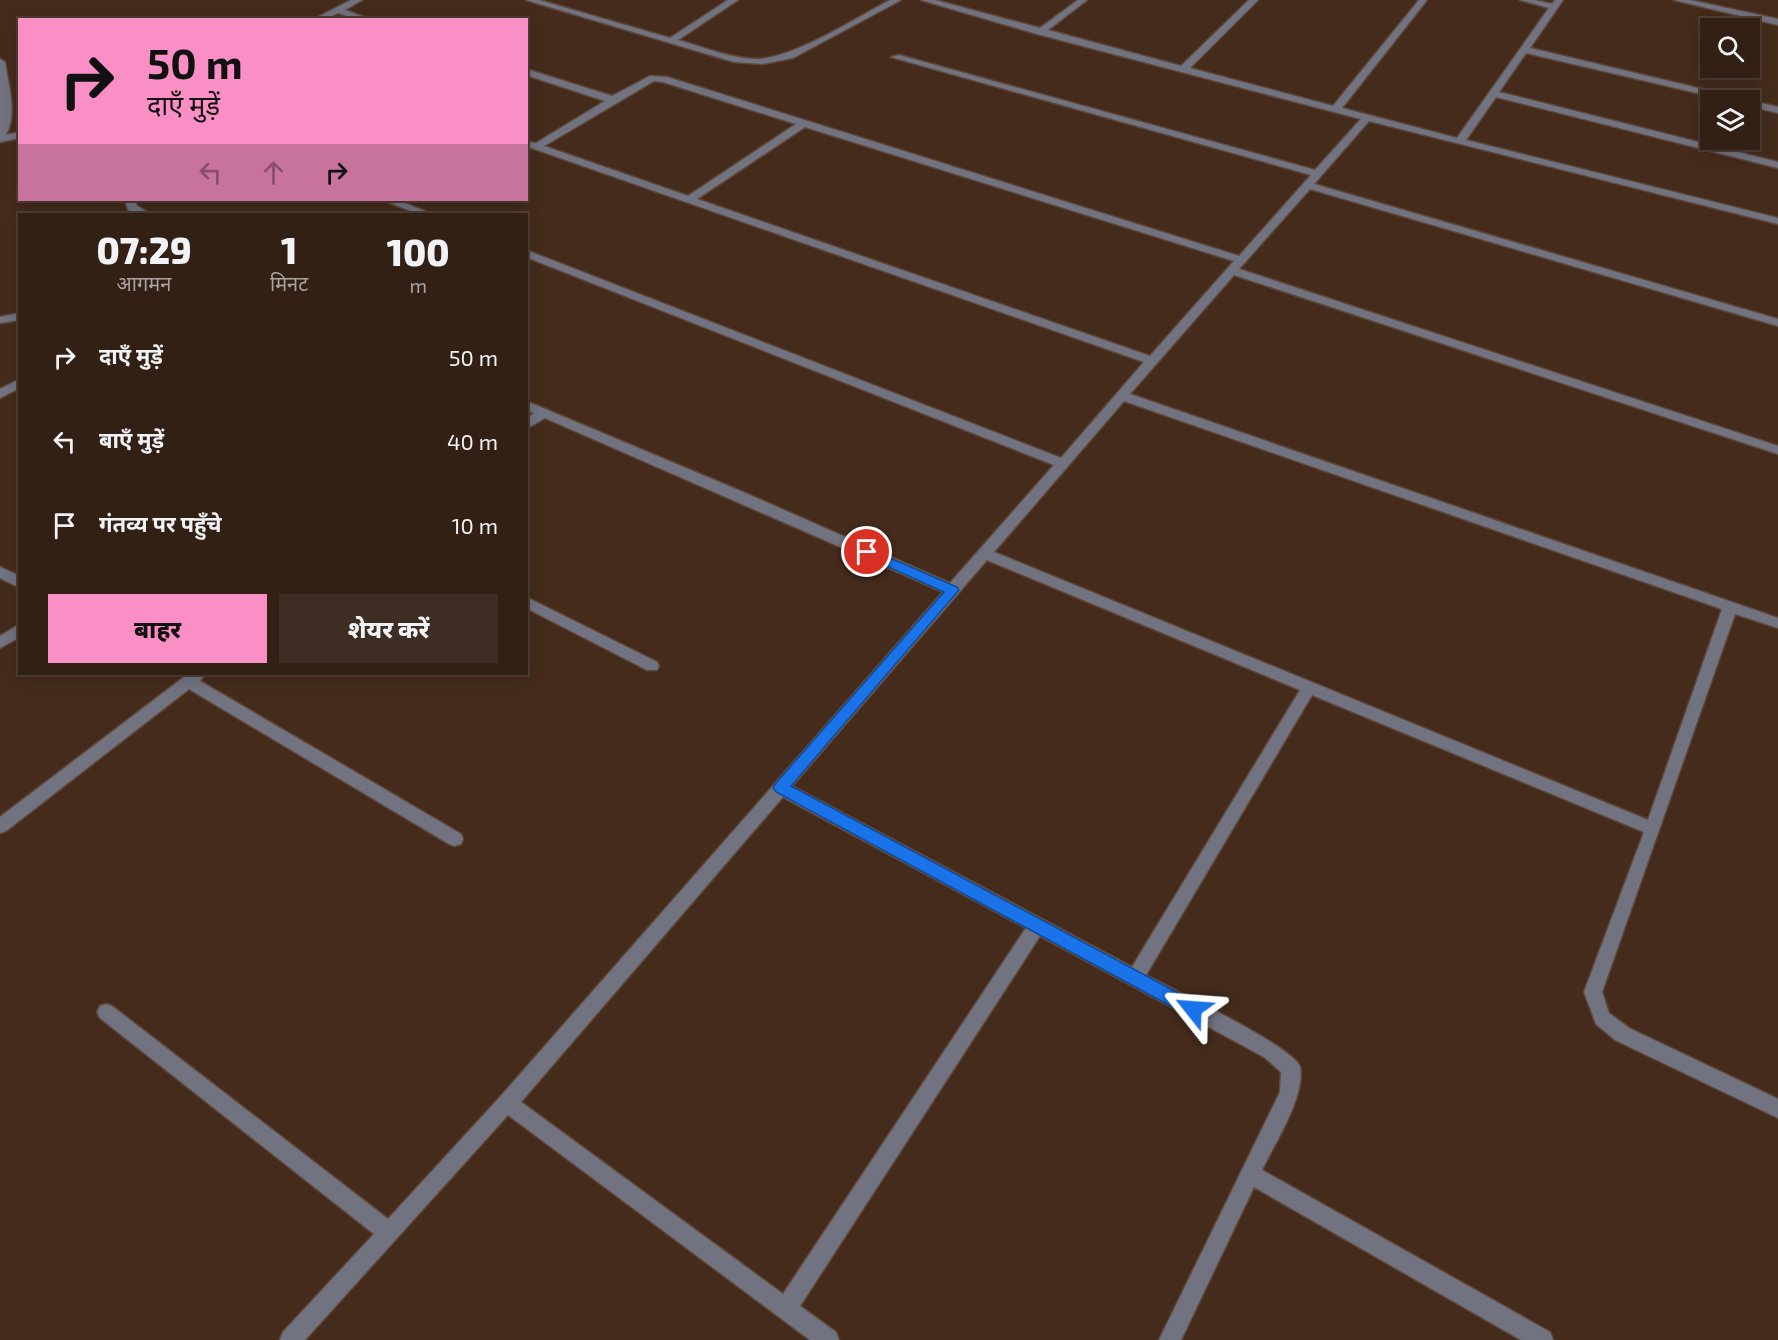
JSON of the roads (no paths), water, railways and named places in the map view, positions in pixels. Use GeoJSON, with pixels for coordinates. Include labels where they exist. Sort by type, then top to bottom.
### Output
{"type":"FeatureCollection","features":[{"type":"Feature","properties":{"kind":"street"},"geometry":{"type":"LineString","coordinates":[[320,18],[358,0]]}},
{"type":"Feature","properties":{"kind":"street"},"geometry":{"type":"LineString","coordinates":[[530,0],[737,60],[756,63],[775,62],[897,0]]}},
{"type":"Feature","properties":{"kind":"street"},"geometry":{"type":"LineString","coordinates":[[672,40],[734,0]]}},
{"type":"Feature","properties":{"kind":"street"},"geometry":{"type":"LineString","coordinates":[[925,0],[947,2],[1040,32],[1778,222]]}},
{"type":"Feature","properties":{"kind":"street"},"geometry":{"type":"LineString","coordinates":[[1040,32],[1083,0]]}},
{"type":"Feature","properties":{"kind":"street"},"geometry":{"type":"LineString","coordinates":[[1183,69],[1254,0]]}},
{"type":"Feature","properties":{"kind":"street"},"geometry":{"type":"LineString","coordinates":[[1336,109],[1423,0]]}},
{"type":"Feature","properties":{"kind":"street"},"geometry":{"type":"LineString","coordinates":[[1460,141],[1495,94],[1556,3],[1524,0]]}},
{"type":"Feature","properties":{"kind":"street"},"geometry":{"type":"LineString","coordinates":[[1678,0],[1715,4],[1778,22]]}},
{"type":"Feature","properties":{"kind":"street"},"geometry":{"type":"LineString","coordinates":[[337,10],[362,18]]}},
{"type":"Feature","properties":{"kind":"street"},"geometry":{"type":"LineString","coordinates":[[1525,50],[1700,91]]}},
{"type":"Feature","properties":{"kind":"street"},"geometry":{"type":"LineString","coordinates":[[896,57],[1317,174]]}},
{"type":"Feature","properties":{"kind":"street"},"geometry":{"type":"LineString","coordinates":[[0,62],[7,120],[0,138]]}},
{"type":"Feature","properties":{"kind":"street"},"geometry":{"type":"LineString","coordinates":[[528,73],[613,100]]}},
{"type":"Feature","properties":{"kind":"street"},"geometry":{"type":"LineString","coordinates":[[531,145],[613,100],[642,81],[653,78],[664,79],[1237,266],[1778,450]]}},
{"type":"Feature","properties":{"kind":"street"},"geometry":{"type":"LineString","coordinates":[[1495,94],[1778,165]]}},
{"type":"Feature","properties":{"kind":"street"},"geometry":{"type":"LineString","coordinates":[[1760,106],[1778,110]]}},
{"type":"Feature","properties":{"kind":"street"},"geometry":{"type":"LineString","coordinates":[[291,1340],[507,1103],[952,590],[1367,118]]}},
{"type":"Feature","properties":{"kind":"street"},"geometry":{"type":"LineString","coordinates":[[689,200],[803,124]]}},
{"type":"Feature","properties":{"kind":"street"},"geometry":{"type":"LineString","coordinates":[[0,138],[18,135]]}},
{"type":"Feature","properties":{"kind":"street"},"geometry":{"type":"LineString","coordinates":[[531,145],[1152,361]]}},
{"type":"Feature","properties":{"kind":"street"},"geometry":{"type":"LineString","coordinates":[[1307,185],[1778,323]]}},
{"type":"Feature","properties":{"kind":"street"},"geometry":{"type":"LineString","coordinates":[[130,201],[132,208],[144,213]]}},
{"type":"Feature","properties":{"kind":"street"},"geometry":{"type":"LineString","coordinates":[[391,201],[423,213]]}},
{"type":"Feature","properties":{"kind":"street"},"geometry":{"type":"LineString","coordinates":[[528,255],[1064,464]]}},
{"type":"Feature","properties":{"kind":"street"},"geometry":{"type":"LineString","coordinates":[[0,320],[18,316]]}},
{"type":"Feature","properties":{"kind":"street"},"geometry":{"type":"LineString","coordinates":[[0,394],[18,384]]}},
{"type":"Feature","properties":{"kind":"street"},"geometry":{"type":"LineString","coordinates":[[1122,396],[1778,623]]}},
{"type":"Feature","properties":{"kind":"street"},"geometry":{"type":"LineString","coordinates":[[528,406],[952,590]]}},
{"type":"Feature","properties":{"kind":"street"},"geometry":{"type":"LineString","coordinates":[[528,424],[544,412]]}},
{"type":"Feature","properties":{"kind":"street"},"geometry":{"type":"LineString","coordinates":[[985,554],[1653,829]]}},
{"type":"Feature","properties":{"kind":"street"},"geometry":{"type":"LineString","coordinates":[[0,572],[18,582]]}},
{"type":"Feature","properties":{"kind":"street"},"geometry":{"type":"LineString","coordinates":[[528,603],[652,666]]}},
{"type":"Feature","properties":{"kind":"street"},"geometry":{"type":"LineString","coordinates":[[1730,608],[1593,992],[1602,1018],[1622,1034],[1778,1109]]}},
{"type":"Feature","properties":{"kind":"street"},"geometry":{"type":"LineString","coordinates":[[0,644],[18,630]]}},
{"type":"Feature","properties":{"kind":"street"},"geometry":{"type":"LineString","coordinates":[[0,826],[193,677],[455,839]]}},
{"type":"Feature","properties":{"kind":"street"},"geometry":{"type":"LineString","coordinates":[[1135,978],[1308,687]]}},
{"type":"Feature","properties":{"kind":"street"},"geometry":{"type":"LineString","coordinates":[[781,788],[1271,1051],[1291,1068],[1289,1093],[1252,1175],[1170,1340]]}},
{"type":"Feature","properties":{"kind":"street"},"geometry":{"type":"LineString","coordinates":[[786,1309],[1038,926]]}},
{"type":"Feature","properties":{"kind":"street"},"geometry":{"type":"LineString","coordinates":[[106,1012],[389,1233]]}},
{"type":"Feature","properties":{"kind":"street"},"geometry":{"type":"LineString","coordinates":[[507,1103],[828,1340]]}},
{"type":"Feature","properties":{"kind":"street"},"geometry":{"type":"LineString","coordinates":[[1252,1175],[1542,1340]]}}]}
